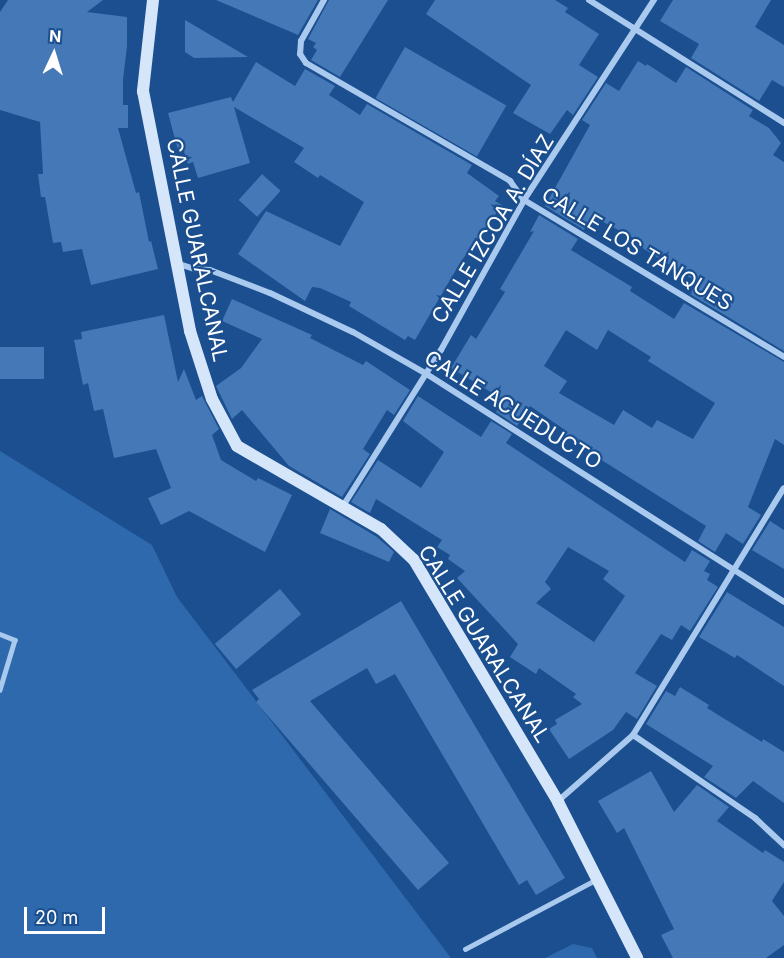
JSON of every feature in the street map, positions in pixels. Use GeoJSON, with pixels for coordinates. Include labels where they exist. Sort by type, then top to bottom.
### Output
{"type":"FeatureCollection","features":[{"type":"Feature","properties":{"kind":"street","name":"CALLE GUARALCANAL"},"geometry":{"type":"LineString","coordinates":[[153,0],[143,91],[190,331],[212,399],[237,446],[381,529],[414,560],[558,802],[637,958]]}},
{"type":"Feature","properties":{"kind":"street","name":"CALLE LOS TANQUES"},"geometry":{"type":"LineString","coordinates":[[324,0],[301,41],[300,54],[306,63],[510,182],[524,200],[784,357]]}},
{"type":"Feature","properties":{"kind":"street"},"geometry":{"type":"LineString","coordinates":[[589,0],[784,123]]}},
{"type":"Feature","properties":{"kind":"street","name":"CALLE IZCOA A. DÍAZ"},"geometry":{"type":"LineString","coordinates":[[343,506],[441,350],[524,200],[654,0]]}},
{"type":"Feature","properties":{"kind":"street","name":"CALLE ACUEDUCTO"},"geometry":{"type":"LineString","coordinates":[[175,263],[194,269],[210,270],[318,314],[425,373],[784,602]]}},
{"type":"Feature","properties":{"kind":"street"},"geometry":{"type":"LineString","coordinates":[[558,802],[633,735],[784,488]]}},
{"type":"Feature","properties":{"kind":"street"},"geometry":{"type":"LineString","coordinates":[[633,735],[755,818],[784,845]]}},
{"type":"Feature","properties":{"kind":"lane"},"geometry":{"type":"LineString","coordinates":[[0,634],[15,640],[0,690]]}},
{"type":"Feature","properties":{"kind":"lane"},"geometry":{"type":"LineString","coordinates":[[465,950],[597,879]]}},
{"type":"Feature","properties":{"kind":"shaded area"},"geometry":{"type":"Polygon","coordinates":[[[0,451],[152,545],[177,597],[451,958],[0,958],[0,451]]]}},
{"type":"Feature","properties":{"kind":"shaded area"},"geometry":{"type":"Polygon","coordinates":[[[573,944],[592,948],[597,958],[545,958],[573,944]]]}},
{"type":"Feature","properties":{"kind":"building"},"geometry":{"type":"Polygon","coordinates":[[[8,0],[103,0],[87,12],[127,17],[123,105],[128,105],[128,128],[118,128],[136,193],[139,192],[149,242],[151,241],[158,269],[91,285],[82,249],[63,252],[61,242],[53,243],[45,197],[41,197],[38,174],[43,174],[40,122],[0,110],[0,12],[8,0]]]}},
{"type":"Feature","properties":{"kind":"building"},"geometry":{"type":"Polygon","coordinates":[[[216,0],[318,0],[298,35],[216,0]]]}},
{"type":"Feature","properties":{"kind":"building"},"geometry":{"type":"Polygon","coordinates":[[[329,0],[388,0],[340,77],[311,60],[317,50],[313,47],[316,43],[308,39],[329,0]]]}},
{"type":"Feature","properties":{"kind":"building"},"geometry":{"type":"Polygon","coordinates":[[[435,0],[555,0],[568,8],[565,12],[599,34],[579,65],[598,77],[573,115],[567,110],[550,134],[513,113],[531,85],[426,14],[435,0]]]}},
{"type":"Feature","properties":{"kind":"building"},"geometry":{"type":"Polygon","coordinates":[[[673,0],[771,0],[755,27],[784,45],[784,87],[772,80],[759,101],[691,58],[699,44],[660,21],[673,0]]]}},
{"type":"Feature","properties":{"kind":"building"},"geometry":{"type":"Polygon","coordinates":[[[185,20],[248,57],[194,58],[185,52],[185,20]]]}},
{"type":"Feature","properties":{"kind":"building"},"geometry":{"type":"Polygon","coordinates":[[[405,47],[506,106],[477,157],[376,98],[405,47]]]}},
{"type":"Feature","properties":{"kind":"building"},"geometry":{"type":"Polygon","coordinates":[[[638,61],[646,66],[647,64],[676,83],[686,67],[753,110],[749,116],[769,128],[781,143],[773,155],[784,162],[784,351],[690,294],[697,282],[636,244],[637,240],[592,216],[584,230],[545,206],[590,125],[582,120],[606,83],[619,91],[638,61]]]}},
{"type":"Feature","properties":{"kind":"building"},"geometry":{"type":"Polygon","coordinates":[[[256,62],[295,86],[305,69],[335,86],[329,95],[360,115],[367,104],[472,165],[467,173],[499,196],[495,201],[502,205],[460,263],[415,340],[408,336],[405,340],[349,306],[351,302],[320,288],[312,287],[305,301],[238,254],[266,211],[340,246],[364,202],[320,175],[318,178],[294,162],[304,148],[234,107],[250,163],[198,178],[193,162],[188,164],[183,148],[178,150],[168,113],[231,97],[233,102],[256,62]]]}},
{"type":"Feature","properties":{"kind":"building"},"geometry":{"type":"Polygon","coordinates":[[[262,174],[281,191],[257,217],[239,200],[262,174]]]}},
{"type":"Feature","properties":{"kind":"building"},"geometry":{"type":"Polygon","coordinates":[[[539,215],[578,239],[571,250],[632,287],[630,291],[674,319],[684,303],[784,362],[784,445],[775,439],[748,507],[761,515],[743,544],[726,533],[715,552],[698,541],[706,526],[562,435],[565,430],[530,406],[517,426],[496,412],[504,400],[451,368],[471,335],[476,339],[505,292],[500,289],[534,231],[530,232],[539,215]],[[566,330],[544,366],[567,381],[559,393],[614,425],[623,410],[652,428],[657,420],[693,439],[715,403],[648,361],[651,357],[608,330],[597,350],[566,330]]]}},
{"type":"Feature","properties":{"kind":"building"},"geometry":{"type":"Polygon","coordinates":[[[232,299],[312,335],[310,338],[363,365],[366,361],[410,390],[394,415],[387,410],[363,449],[370,454],[342,497],[289,466],[242,410],[232,419],[216,386],[241,368],[262,339],[222,321],[232,299]]]}},
{"type":"Feature","properties":{"kind":"building"},"geometry":{"type":"Polygon","coordinates":[[[164,315],[178,382],[184,369],[196,400],[202,396],[219,429],[212,435],[221,460],[256,481],[258,478],[292,495],[265,552],[189,511],[161,525],[148,498],[171,488],[156,449],[114,458],[103,409],[94,411],[88,383],[83,385],[74,340],[82,339],[81,332],[164,315]]]}},
{"type":"Feature","properties":{"kind":"building"},"geometry":{"type":"Polygon","coordinates":[[[0,347],[44,347],[44,379],[0,379],[0,347]]]}},
{"type":"Feature","properties":{"kind":"building"},"geometry":{"type":"Polygon","coordinates":[[[418,396],[481,437],[491,421],[512,434],[506,443],[685,562],[692,550],[710,561],[704,571],[710,574],[707,580],[718,587],[690,631],[681,625],[672,640],[661,634],[635,673],[657,686],[637,719],[626,712],[613,730],[569,759],[549,729],[557,724],[555,720],[582,704],[573,697],[576,694],[539,668],[536,674],[510,657],[518,644],[457,578],[465,571],[448,559],[450,555],[437,547],[442,540],[376,499],[370,513],[351,502],[378,460],[421,488],[444,452],[403,421],[418,396]],[[568,547],[545,582],[551,589],[536,603],[594,642],[625,596],[603,579],[609,571],[568,547]]]}},
{"type":"Feature","properties":{"kind":"building"},"geometry":{"type":"Polygon","coordinates":[[[330,509],[377,537],[394,552],[389,562],[320,533],[330,509]]]}},
{"type":"Feature","properties":{"kind":"building"},"geometry":{"type":"Polygon","coordinates":[[[770,521],[784,530],[784,569],[752,550],[770,521]]]}},
{"type":"Feature","properties":{"kind":"building"},"geometry":{"type":"Polygon","coordinates":[[[280,589],[301,614],[236,669],[215,644],[280,589]]]}},
{"type":"Feature","properties":{"kind":"building"},"geometry":{"type":"Polygon","coordinates":[[[727,592],[784,627],[784,686],[737,655],[735,658],[699,637],[727,592]]]}},
{"type":"Feature","properties":{"kind":"building"},"geometry":{"type":"Polygon","coordinates":[[[401,601],[565,878],[536,895],[527,880],[519,885],[395,674],[376,684],[367,668],[310,701],[449,863],[418,890],[256,702],[259,699],[252,690],[401,601]]]}},
{"type":"Feature","properties":{"kind":"building"},"geometry":{"type":"Polygon","coordinates":[[[680,687],[709,705],[707,708],[762,742],[763,739],[784,752],[784,803],[753,781],[736,798],[704,777],[713,766],[646,724],[666,691],[675,696],[680,687]]]}},
{"type":"Feature","properties":{"kind":"building"},"geometry":{"type":"Polygon","coordinates":[[[651,771],[674,812],[697,785],[729,807],[717,821],[763,853],[765,850],[784,862],[784,882],[772,901],[784,916],[784,945],[766,958],[673,958],[661,935],[674,929],[624,828],[617,833],[598,801],[651,771]]]}}]}
